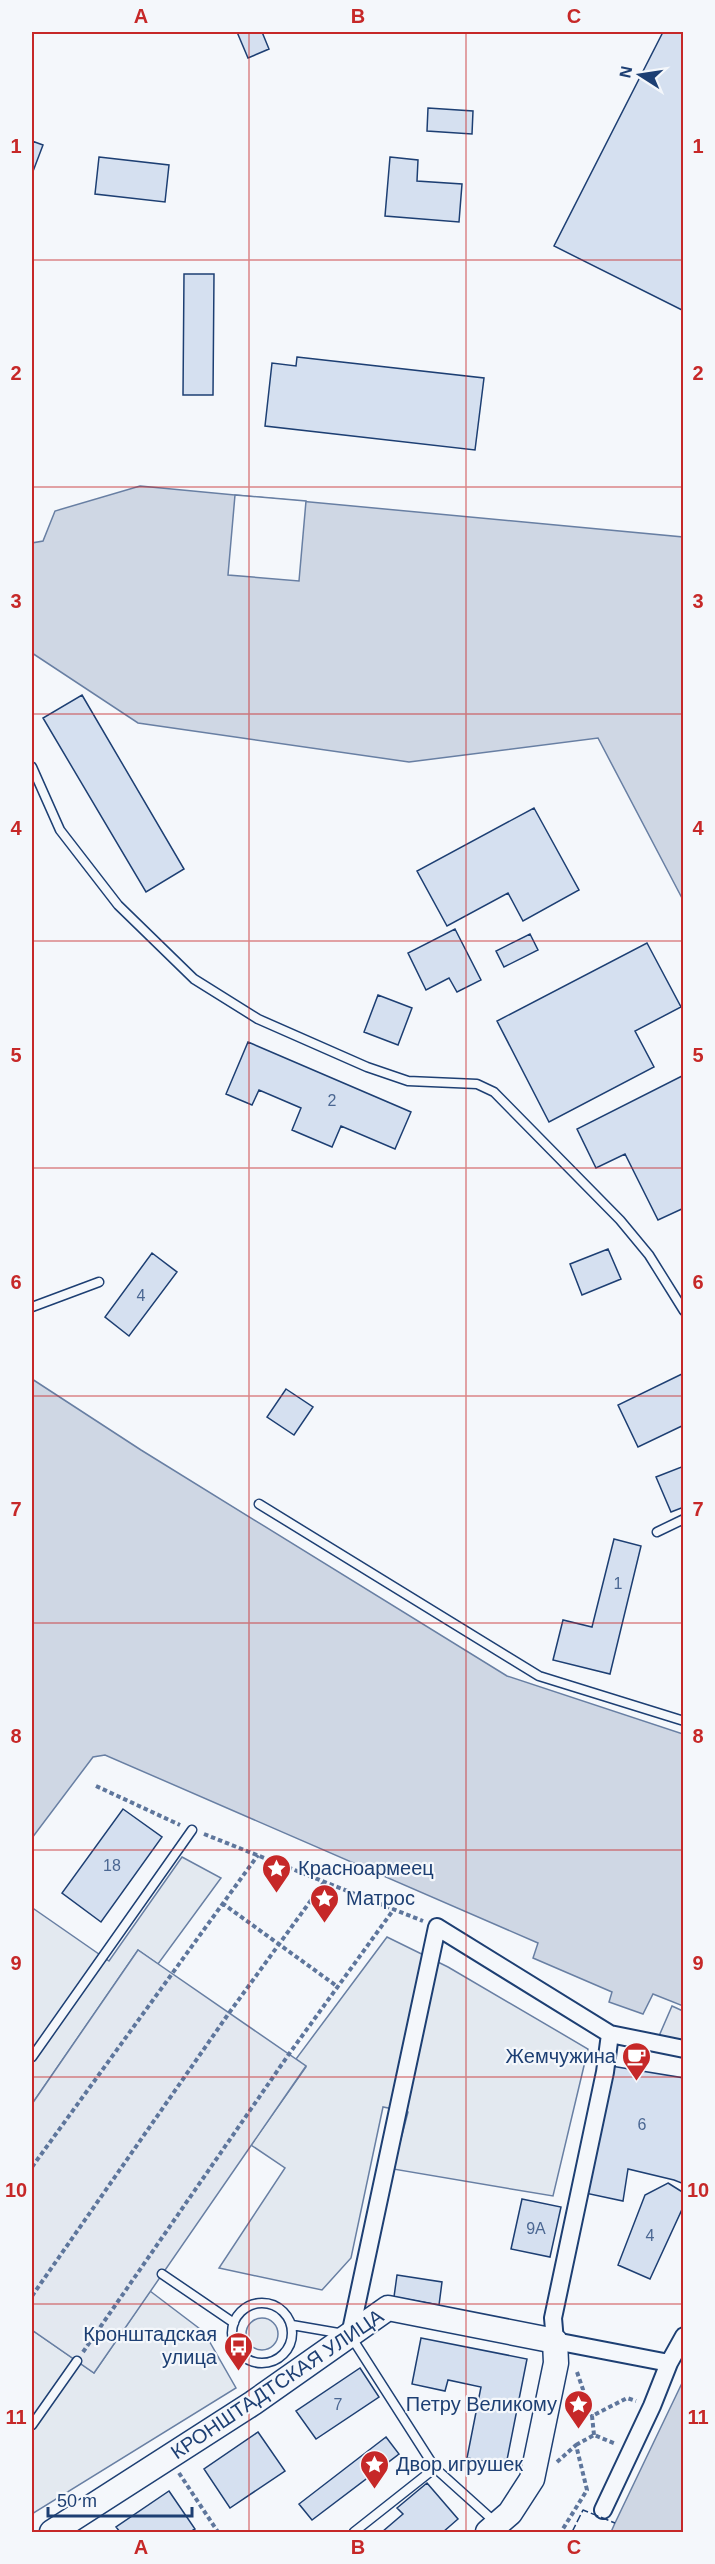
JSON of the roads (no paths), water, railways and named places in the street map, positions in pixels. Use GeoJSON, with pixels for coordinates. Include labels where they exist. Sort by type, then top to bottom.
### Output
{"type":"FeatureCollection","features":[{"type":"Feature","properties":{"kind":"street"},"geometry":{"type":"LineString","coordinates":[[350,2335],[437,1927],[610,2034],[684,2049]]}},
{"type":"Feature","properties":{"kind":"street"},"geometry":{"type":"LineString","coordinates":[[493,2528],[510,2513],[532,2479],[556,2352],[553,2318],[605,2072],[610,2034]]}},
{"type":"Feature","properties":{"kind":"street","name":"КРОНШТАДТСКАЯ УЛИЦА"},"geometry":{"type":"LineString","coordinates":[[52,2532],[169,2457],[277,2372],[350,2335],[388,2308],[556,2352]]}},
{"type":"Feature","properties":{"kind":"street"},"geometry":{"type":"LineString","coordinates":[[603,2510],[652,2406],[669,2363],[684,2336]]}},
{"type":"Feature","properties":{"kind":"street"},"geometry":{"type":"LineString","coordinates":[[556,2352],[669,2363]]}},
{"type":"Feature","properties":{"kind":"lane"},"geometry":{"type":"LineString","coordinates":[[32,767],[60,830],[81,858],[118,905],[194,979],[258,1019],[367,1067],[408,1081],[477,1084],[494,1092],[620,1220],[649,1255],[684,1311]]}},
{"type":"Feature","properties":{"kind":"lane"},"geometry":{"type":"LineString","coordinates":[[32,1307],[99,1282]]}},
{"type":"Feature","properties":{"kind":"lane"},"geometry":{"type":"LineString","coordinates":[[259,1504],[539,1676],[684,1721]]}},
{"type":"Feature","properties":{"kind":"lane"},"geometry":{"type":"LineString","coordinates":[[657,1532],[684,1519]]}},
{"type":"Feature","properties":{"kind":"lane"},"geometry":{"type":"LineString","coordinates":[[32,2057],[192,1830]]}},
{"type":"Feature","properties":{"kind":"lane"},"geometry":{"type":"LineString","coordinates":[[162,2274],[234,2323]]}},
{"type":"Feature","properties":{"kind":"lane"},"geometry":{"type":"LineString","coordinates":[[263,2302],[265,2293]]}},
{"type":"Feature","properties":{"kind":"lane"},"geometry":{"type":"LineString","coordinates":[[263,2302],[281,2309],[292,2325],[293,2334],[277,2372],[243,2357],[233,2342],[234,2323],[245,2308],[263,2302]]}},
{"type":"Feature","properties":{"kind":"lane"},"geometry":{"type":"LineString","coordinates":[[292,2325],[350,2335],[435,2468],[493,2528]]}},
{"type":"Feature","properties":{"kind":"lane"},"geometry":{"type":"LineString","coordinates":[[32,2425],[77,2361]]}},
{"type":"Feature","properties":{"kind":"lane"},"geometry":{"type":"LineString","coordinates":[[354,2532],[435,2468]]}},
{"type":"Feature","properties":{"kind":"place","name":"Красноармеец"},"geometry":{"type":"Point","coordinates":[277,1894]}},
{"type":"Feature","properties":{"kind":"place","name":"Матрос"},"geometry":{"type":"Point","coordinates":[325,1924]}},
{"type":"Feature","properties":{"kind":"place","name":"Жемчужина"},"geometry":{"type":"Point","coordinates":[637,2082]}},
{"type":"Feature","properties":{"kind":"place","name":"Кронштадская улица"},"geometry":{"type":"Point","coordinates":[238,2372]}},
{"type":"Feature","properties":{"kind":"place","name":"Петру Великому"},"geometry":{"type":"Point","coordinates":[578,2430]}},
{"type":"Feature","properties":{"kind":"place","name":"Двор игрушек"},"geometry":{"type":"Point","coordinates":[375,2490]}}]}
